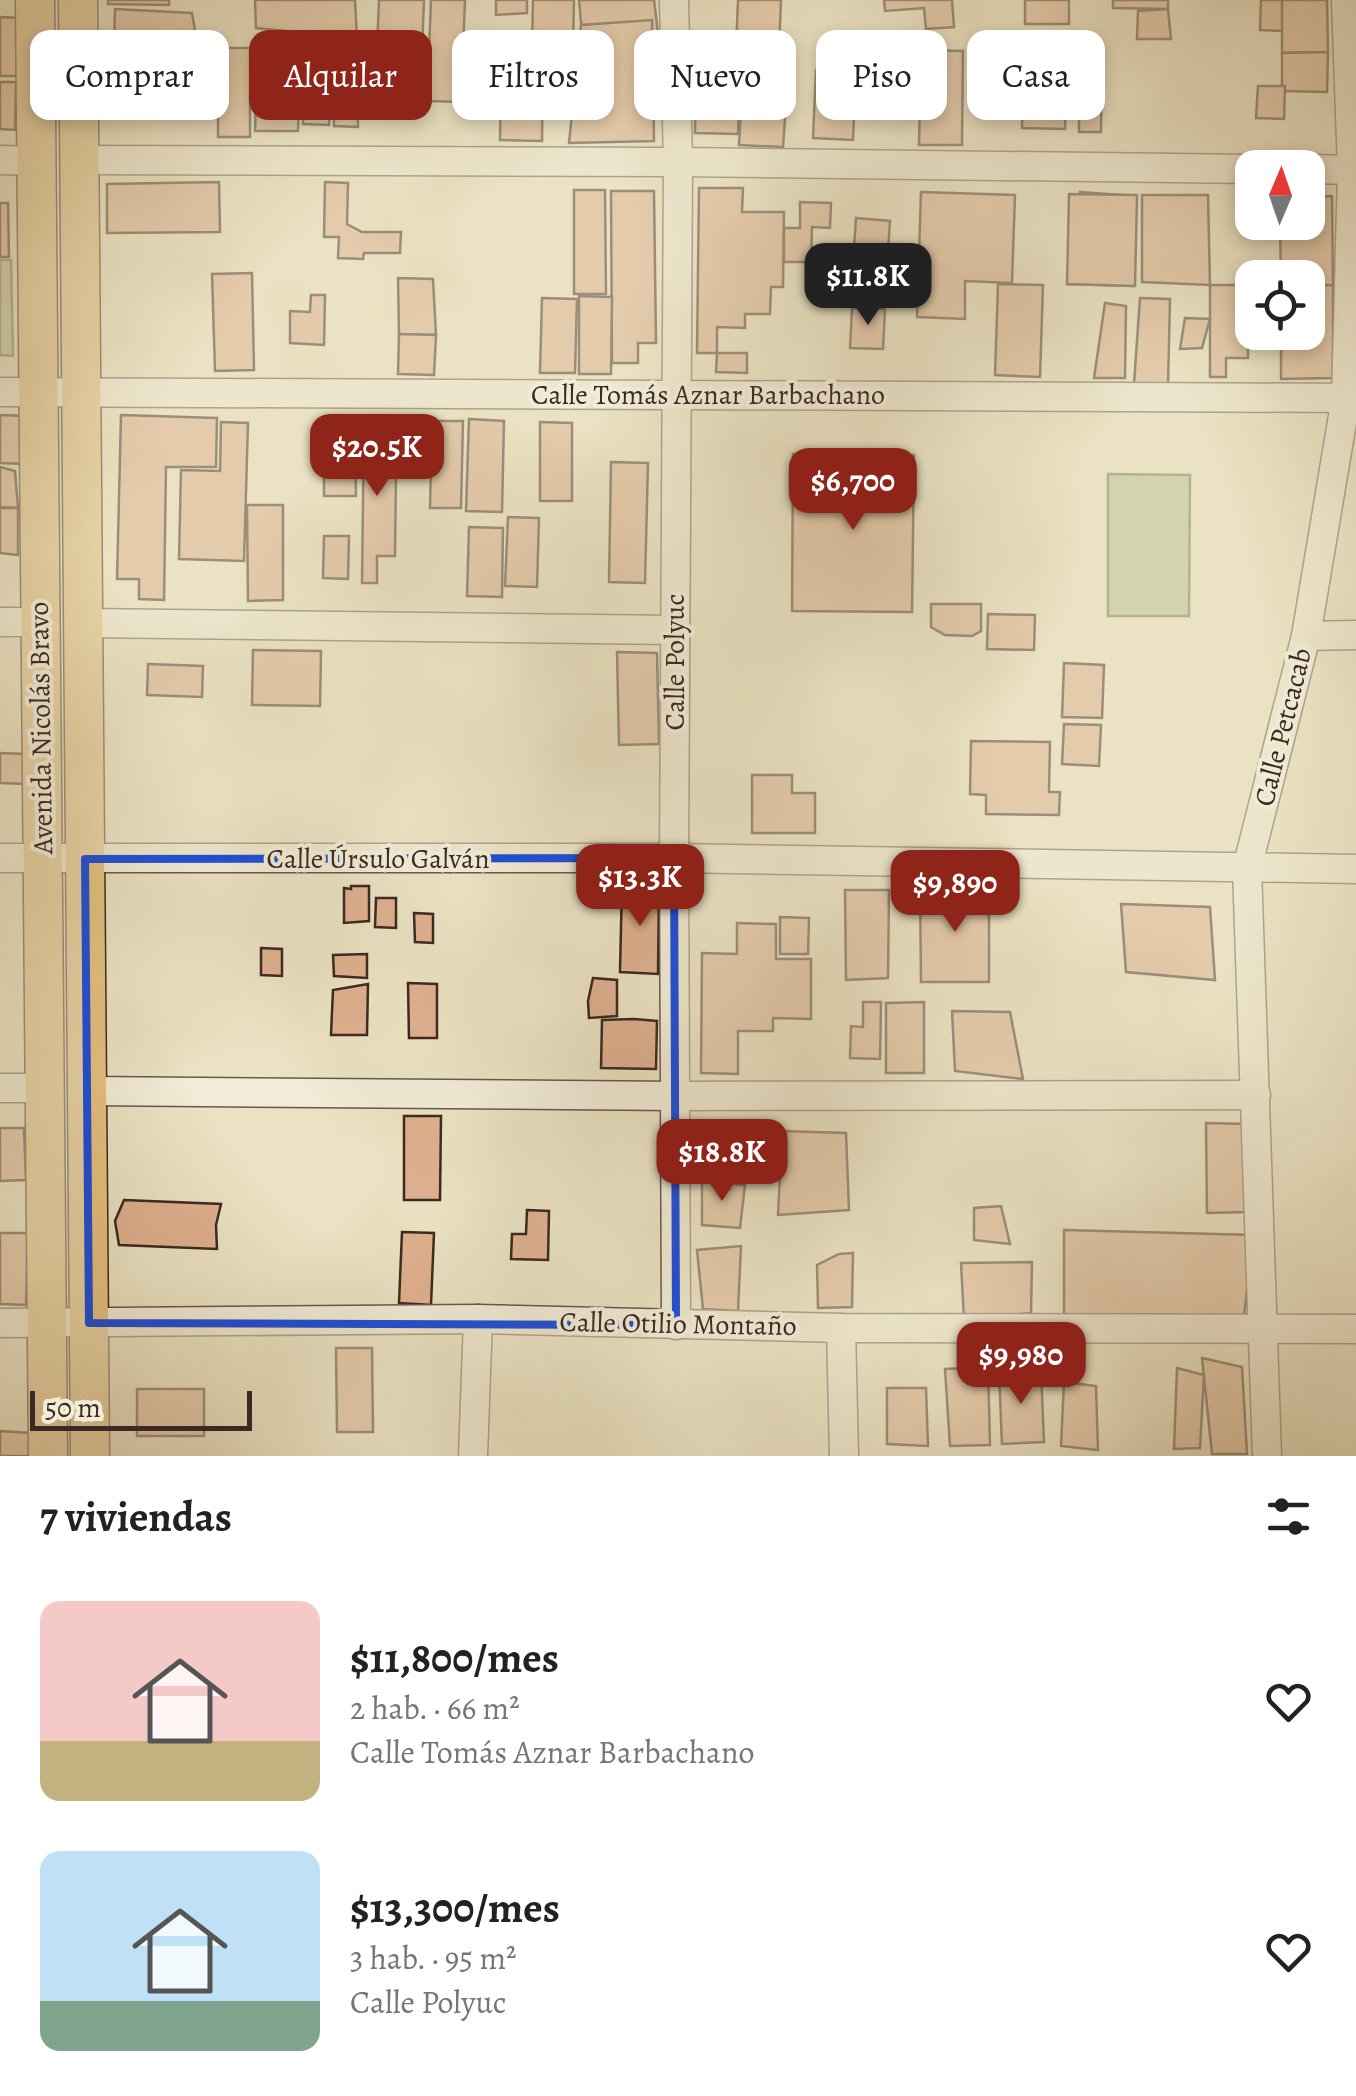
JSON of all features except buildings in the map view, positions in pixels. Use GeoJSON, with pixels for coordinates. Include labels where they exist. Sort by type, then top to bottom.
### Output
{"type":"FeatureCollection","features":[{"type":"Feature","properties":{"kind":"main road","name":"Avenida Nicolás Bravo"},"geometry":{"type":"LineString","coordinates":[[35,0],[18,161],[38,392],[48,1456]]}},
{"type":"Feature","properties":{"kind":"main road","name":"Avenida Nicolás Bravo"},"geometry":{"type":"LineString","coordinates":[[78,0],[90,1456]]}},
{"type":"Feature","properties":{"kind":"street","name":"Calle Polyuc"},"geometry":{"type":"LineString","coordinates":[[674,0],[678,162],[676,1325]]}},
{"type":"Feature","properties":{"kind":"street","name":"Calle Petcacab"},"geometry":{"type":"LineString","coordinates":[[1266,1456],[1247,868],[1306,636],[1351,398],[1354,170],[1346,0]]}},
{"type":"Feature","properties":{"kind":"street"},"geometry":{"type":"LineString","coordinates":[[79,160],[1235,169]]}},
{"type":"Feature","properties":{"kind":"street"},"geometry":{"type":"LineString","coordinates":[[1325,169],[1354,170]]}},
{"type":"Feature","properties":{"kind":"street","name":"Calle Tomás Aznar Barbachano"},"geometry":{"type":"LineString","coordinates":[[0,392],[1351,398]]}},
{"type":"Feature","properties":{"kind":"street"},"geometry":{"type":"LineString","coordinates":[[0,622],[40,622]]}},
{"type":"Feature","properties":{"kind":"street"},"geometry":{"type":"LineString","coordinates":[[83,622],[676,630]]}},
{"type":"Feature","properties":{"kind":"street"},"geometry":{"type":"LineString","coordinates":[[1306,636],[1356,635]]}},
{"type":"Feature","properties":{"kind":"street","name":"Calle Úrsulo Galván"},"geometry":{"type":"LineString","coordinates":[[0,858],[674,858],[1356,869]]}},
{"type":"Feature","properties":{"kind":"street"},"geometry":{"type":"LineString","coordinates":[[0,1088],[44,1088]]}},
{"type":"Feature","properties":{"kind":"street"},"geometry":{"type":"LineString","coordinates":[[87,1092],[1256,1095]]}},
{"type":"Feature","properties":{"kind":"street"},"geometry":{"type":"LineString","coordinates":[[473,1456],[478,1319]]}},
{"type":"Feature","properties":{"kind":"street","name":"Calle Otilio Montaño"},"geometry":{"type":"LineString","coordinates":[[0,1323],[478,1319],[840,1328],[1356,1330]]}},
{"type":"Feature","properties":{"kind":"street"},"geometry":{"type":"LineString","coordinates":[[840,1328],[844,1456]]}},
{"type":"Feature","properties":{"kind":"highlighted area"},"geometry":{"type":"Polygon","coordinates":[[[674,858],[676,1325],[89,1323],[85,859],[674,858]]]}},
{"type":"Feature","properties":{"kind":"green space"},"geometry":{"type":"Polygon","coordinates":[[[0,260],[11,260],[13,356],[0,355],[0,260]]]}},
{"type":"Feature","properties":{"kind":"green space"},"geometry":{"type":"Polygon","coordinates":[[[1108,474],[1190,475],[1189,616],[1108,616],[1108,474]]]}}]}
